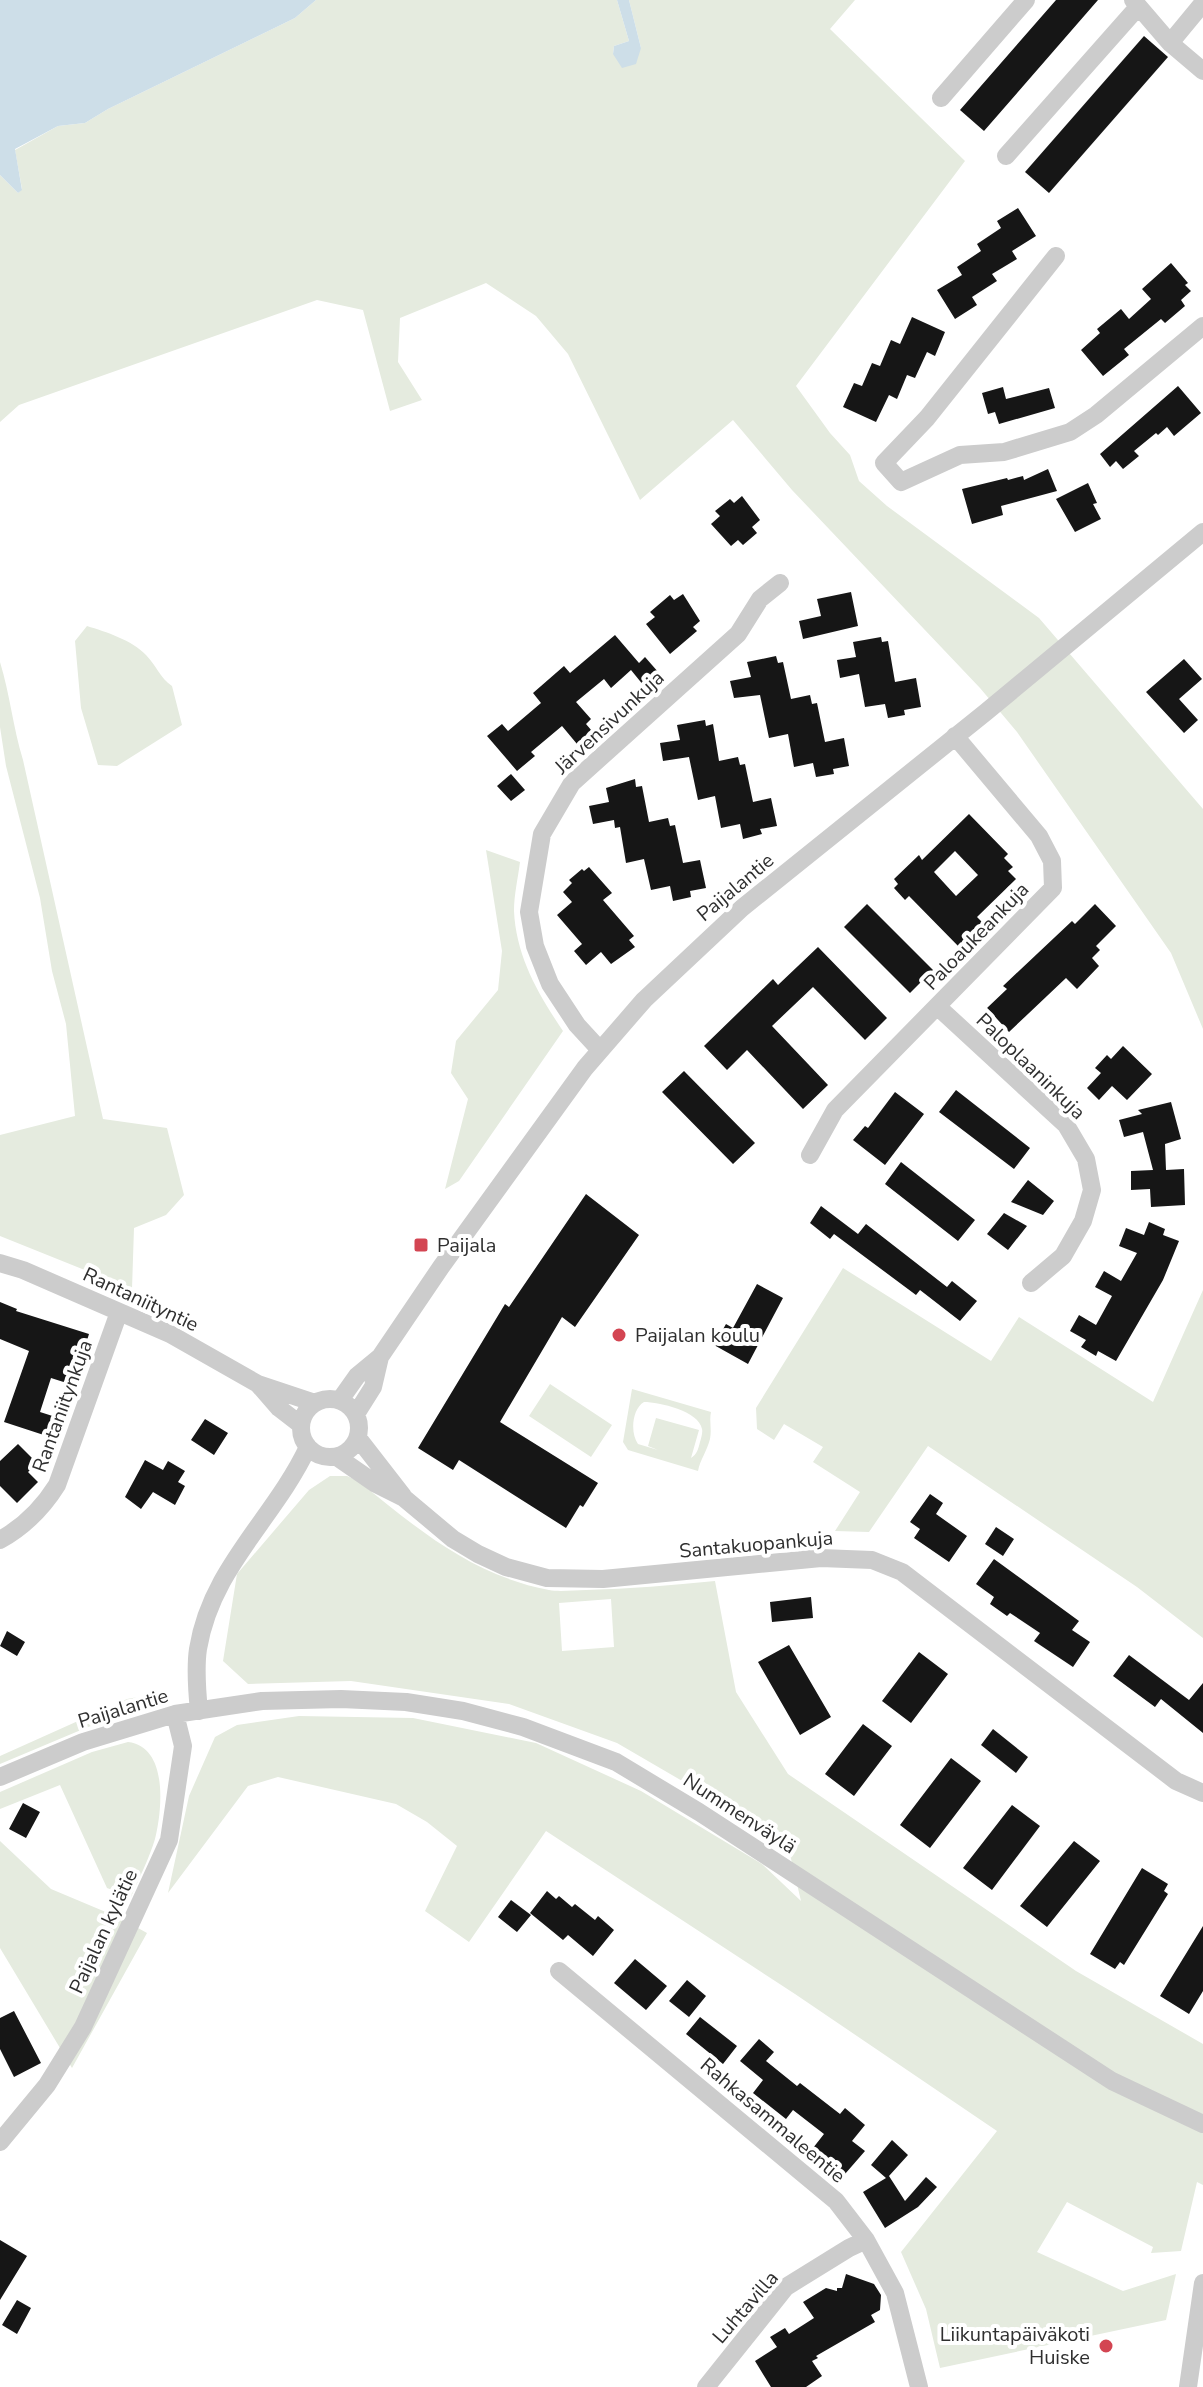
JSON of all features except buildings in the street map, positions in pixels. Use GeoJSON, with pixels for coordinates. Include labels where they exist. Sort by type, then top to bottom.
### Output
{"type":"FeatureCollection","features":[{"type":"Feature","properties":{"kind":"street"},"geometry":{"type":"LineString","coordinates":[[941,98],[1026,0]]}},
{"type":"Feature","properties":{"kind":"street"},"geometry":{"type":"LineString","coordinates":[[1170,43],[1203,3]]}},
{"type":"Feature","properties":{"kind":"street"},"geometry":{"type":"LineString","coordinates":[[1006,156],[1136,4],[1170,43],[1203,71]]}},
{"type":"Feature","properties":{"kind":"street"},"geometry":{"type":"LineString","coordinates":[[1056,256],[927,418],[884,463],[901,482],[960,455],[1004,452],[1070,432],[1096,415],[1203,326]]}},
{"type":"Feature","properties":{"kind":"street","name":"Paijalantie"},"geometry":{"type":"LineString","coordinates":[[340,1400],[357,1376],[380,1357],[515,1163],[600,1050],[644,1000],[711,935],[1203,532]]}},
{"type":"Feature","properties":{"kind":"street","name":"Järvensivunkuja"},"geometry":{"type":"LineString","coordinates":[[600,1050],[577,1025],[550,984],[535,946],[529,912],[542,834],[572,783],[738,634],[760,599],[780,583]]}},
{"type":"Feature","properties":{"kind":"street","name":"Paloaukeankuja"},"geometry":{"type":"LineString","coordinates":[[810,1155],[835,1110],[1053,888],[1052,861],[1039,836],[955,736]]}},
{"type":"Feature","properties":{"kind":"street","name":"Paloplaaninkuja"},"geometry":{"type":"LineString","coordinates":[[938,1007],[1066,1125],[1086,1159],[1092,1190],[1083,1221],[1063,1256],[1031,1283]]}},
{"type":"Feature","properties":{"kind":"street","name":"Rantaniityntie"},"geometry":{"type":"LineString","coordinates":[[0,1263],[23,1270],[170,1334],[258,1384],[315,1403]]}},
{"type":"Feature","properties":{"kind":"street","name":"Rantaniitynkuja"},"geometry":{"type":"LineString","coordinates":[[0,1540],[29,1521],[45,1505],[57,1485],[119,1312]]}},
{"type":"Feature","properties":{"kind":"street","name":"Paijalantie"},"geometry":{"type":"LineString","coordinates":[[356,1414],[373,1387],[380,1357]]}},
{"type":"Feature","properties":{"kind":"street","name":"Rantaniityntie"},"geometry":{"type":"LineString","coordinates":[[258,1384],[279,1408],[301,1425]]}},
{"type":"Feature","properties":{"kind":"street"},"geometry":{"type":"LineString","coordinates":[[340,1400],[356,1414],[358,1438],[353,1447],[324,1454],[304,1441],[303,1416],[315,1403],[340,1400]]}},
{"type":"Feature","properties":{"kind":"street","name":"Santakuopankuja"},"geometry":{"type":"LineString","coordinates":[[358,1438],[404,1498],[453,1539],[506,1567],[547,1578],[603,1579],[821,1558],[872,1560],[902,1572],[1176,1781],[1203,1793]]}},
{"type":"Feature","properties":{"kind":"street","name":"Paijalantie"},"geometry":{"type":"LineString","coordinates":[[0,1777],[83,1742],[175,1714],[199,1711],[198,1650],[212,1598],[227,1568],[293,1479],[324,1454]]}},
{"type":"Feature","properties":{"kind":"street","name":"Santakuopankuja"},"geometry":{"type":"LineString","coordinates":[[324,1454],[404,1498]]}},
{"type":"Feature","properties":{"kind":"street","name":"Nummenväylä"},"geometry":{"type":"LineString","coordinates":[[199,1711],[262,1701],[341,1699],[406,1702],[463,1711],[523,1727],[616,1762],[699,1812],[1112,2081],[1203,2124]]}},
{"type":"Feature","properties":{"kind":"street","name":"Paijalan kylätie"},"geometry":{"type":"LineString","coordinates":[[0,2142],[47,2085],[83,2027],[169,1840],[183,1746],[175,1714]]}},
{"type":"Feature","properties":{"kind":"street","name":"Rahkasammaleentie"},"geometry":{"type":"LineString","coordinates":[[559,1971],[836,2201],[866,2240],[895,2293],[919,2387]]}},
{"type":"Feature","properties":{"kind":"street","name":"Luhtavilla"},"geometry":{"type":"LineString","coordinates":[[706,2387],[786,2287],[866,2240]]}},
{"type":"Feature","properties":{"kind":"street"},"geometry":{"type":"LineString","coordinates":[[1188,2387],[1203,2283]]}},
{"type":"Feature","properties":{"kind":"shaded area"},"geometry":{"type":"Polygon","coordinates":[[[0,0],[316,0],[295,18],[85,123],[58,126],[15,149],[22,190],[18,193],[0,175],[0,0]]]}},
{"type":"Feature","properties":{"kind":"shaded area"},"geometry":{"type":"Polygon","coordinates":[[[316,0],[617,0],[629,41],[614,46],[613,54],[641,48],[629,0],[855,0],[830,29],[965,161],[796,386],[850,455],[859,481],[887,506],[1039,618],[1203,809],[1203,1029],[1171,953],[1017,732],[980,688],[792,490],[733,420],[640,500],[568,354],[536,316],[486,283],[400,318],[398,362],[422,400],[390,411],[363,310],[317,300],[19,405],[0,422],[0,175],[18,193],[22,189],[15,150],[58,126],[85,123],[295,18],[316,0]]]}},
{"type":"Feature","properties":{"kind":"shaded area"},"geometry":{"type":"Polygon","coordinates":[[[617,0],[629,0],[641,48],[636,64],[622,68],[613,54],[614,46],[629,41],[617,0]]]}},
{"type":"Feature","properties":{"kind":"shaded area"},"geometry":{"type":"Polygon","coordinates":[[[87,626],[126,641],[146,655],[172,686],[182,725],[117,766],[98,765],[81,708],[75,641],[87,626]]]}},
{"type":"Feature","properties":{"kind":"shaded area"},"geometry":{"type":"Polygon","coordinates":[[[0,662],[103,1119],[167,1128],[184,1195],[166,1215],[134,1228],[132,1289],[0,1236],[0,1135],[75,1116],[66,1024],[52,971],[40,898],[6,766],[0,727],[0,662]]]}},
{"type":"Feature","properties":{"kind":"shaded area"},"geometry":{"type":"Polygon","coordinates":[[[486,850],[520,862],[514,911],[519,944],[537,989],[563,1031],[459,1181],[445,1189],[468,1099],[451,1073],[456,1041],[498,990],[502,951],[486,850]]]}},
{"type":"Feature","properties":{"kind":"shaded area"},"geometry":{"type":"Polygon","coordinates":[[[843,1268],[991,1361],[1019,1317],[1153,1402],[1203,1290],[1203,1638],[1137,1587],[928,1446],[869,1532],[835,1531],[860,1492],[813,1462],[823,1447],[784,1424],[774,1440],[757,1429],[756,1408],[843,1268]]]}},
{"type":"Feature","properties":{"kind":"shaded area"},"geometry":{"type":"Polygon","coordinates":[[[550,1384],[612,1425],[591,1457],[529,1416],[550,1384]]]}},
{"type":"Feature","properties":{"kind":"shaded area"},"geometry":{"type":"Polygon","coordinates":[[[632,1389],[711,1412],[710,1439],[698,1471],[628,1450],[623,1442],[632,1389]],[[651,1402],[640,1405],[635,1415],[634,1434],[638,1444],[658,1450],[648,1446],[656,1418],[699,1430],[691,1458],[698,1450],[702,1436],[699,1423],[678,1409],[651,1402]]]}},
{"type":"Feature","properties":{"kind":"shaded area"},"geometry":{"type":"Polygon","coordinates":[[[330,1476],[347,1476],[358,1481],[424,1533],[470,1562],[521,1583],[549,1590],[618,1589],[715,1581],[736,1692],[788,1774],[1076,1971],[1203,2044],[1203,2185],[1197,2182],[1181,2251],[1151,2253],[1153,2247],[1067,2202],[1037,2252],[1123,2291],[1176,2274],[1166,2320],[940,2368],[926,2309],[901,2252],[997,2131],[546,1831],[469,1942],[425,1911],[457,1846],[427,1822],[396,1804],[278,1777],[248,1786],[168,1893],[189,1796],[215,1737],[237,1725],[299,1716],[413,1718],[536,1743],[641,1791],[762,1864],[801,1901],[787,1842],[617,1743],[509,1704],[351,1681],[248,1684],[223,1661],[237,1574],[309,1490],[330,1476]],[[611,1599],[559,1603],[562,1651],[614,1647],[611,1599]]]}},
{"type":"Feature","properties":{"kind":"shaded area"},"geometry":{"type":"Polygon","coordinates":[[[160,1693],[140,1710],[88,1727],[0,1764],[0,1756],[127,1699],[160,1693]]]}},
{"type":"Feature","properties":{"kind":"shaded area"},"geometry":{"type":"Polygon","coordinates":[[[128,1742],[141,1746],[150,1755],[160,1782],[160,1813],[155,1839],[131,1897],[107,1888],[60,1785],[0,1809],[0,1792],[92,1752],[128,1742]]]}},
{"type":"Feature","properties":{"kind":"shaded area"},"geometry":{"type":"Polygon","coordinates":[[[0,1841],[51,1889],[147,1933],[72,2068],[0,1948],[0,1841]]]}},
{"type":"Feature","properties":{"kind":"place","name":"Paijala"},"geometry":{"type":"Point","coordinates":[421,1245]}},
{"type":"Feature","properties":{"kind":"place","name":"Paijalan koulu"},"geometry":{"type":"Point","coordinates":[619,1335]}},
{"type":"Feature","properties":{"kind":"place","name":"Liikuntapäiväkoti Huiske"},"geometry":{"type":"Point","coordinates":[1106,2346]}}]}
